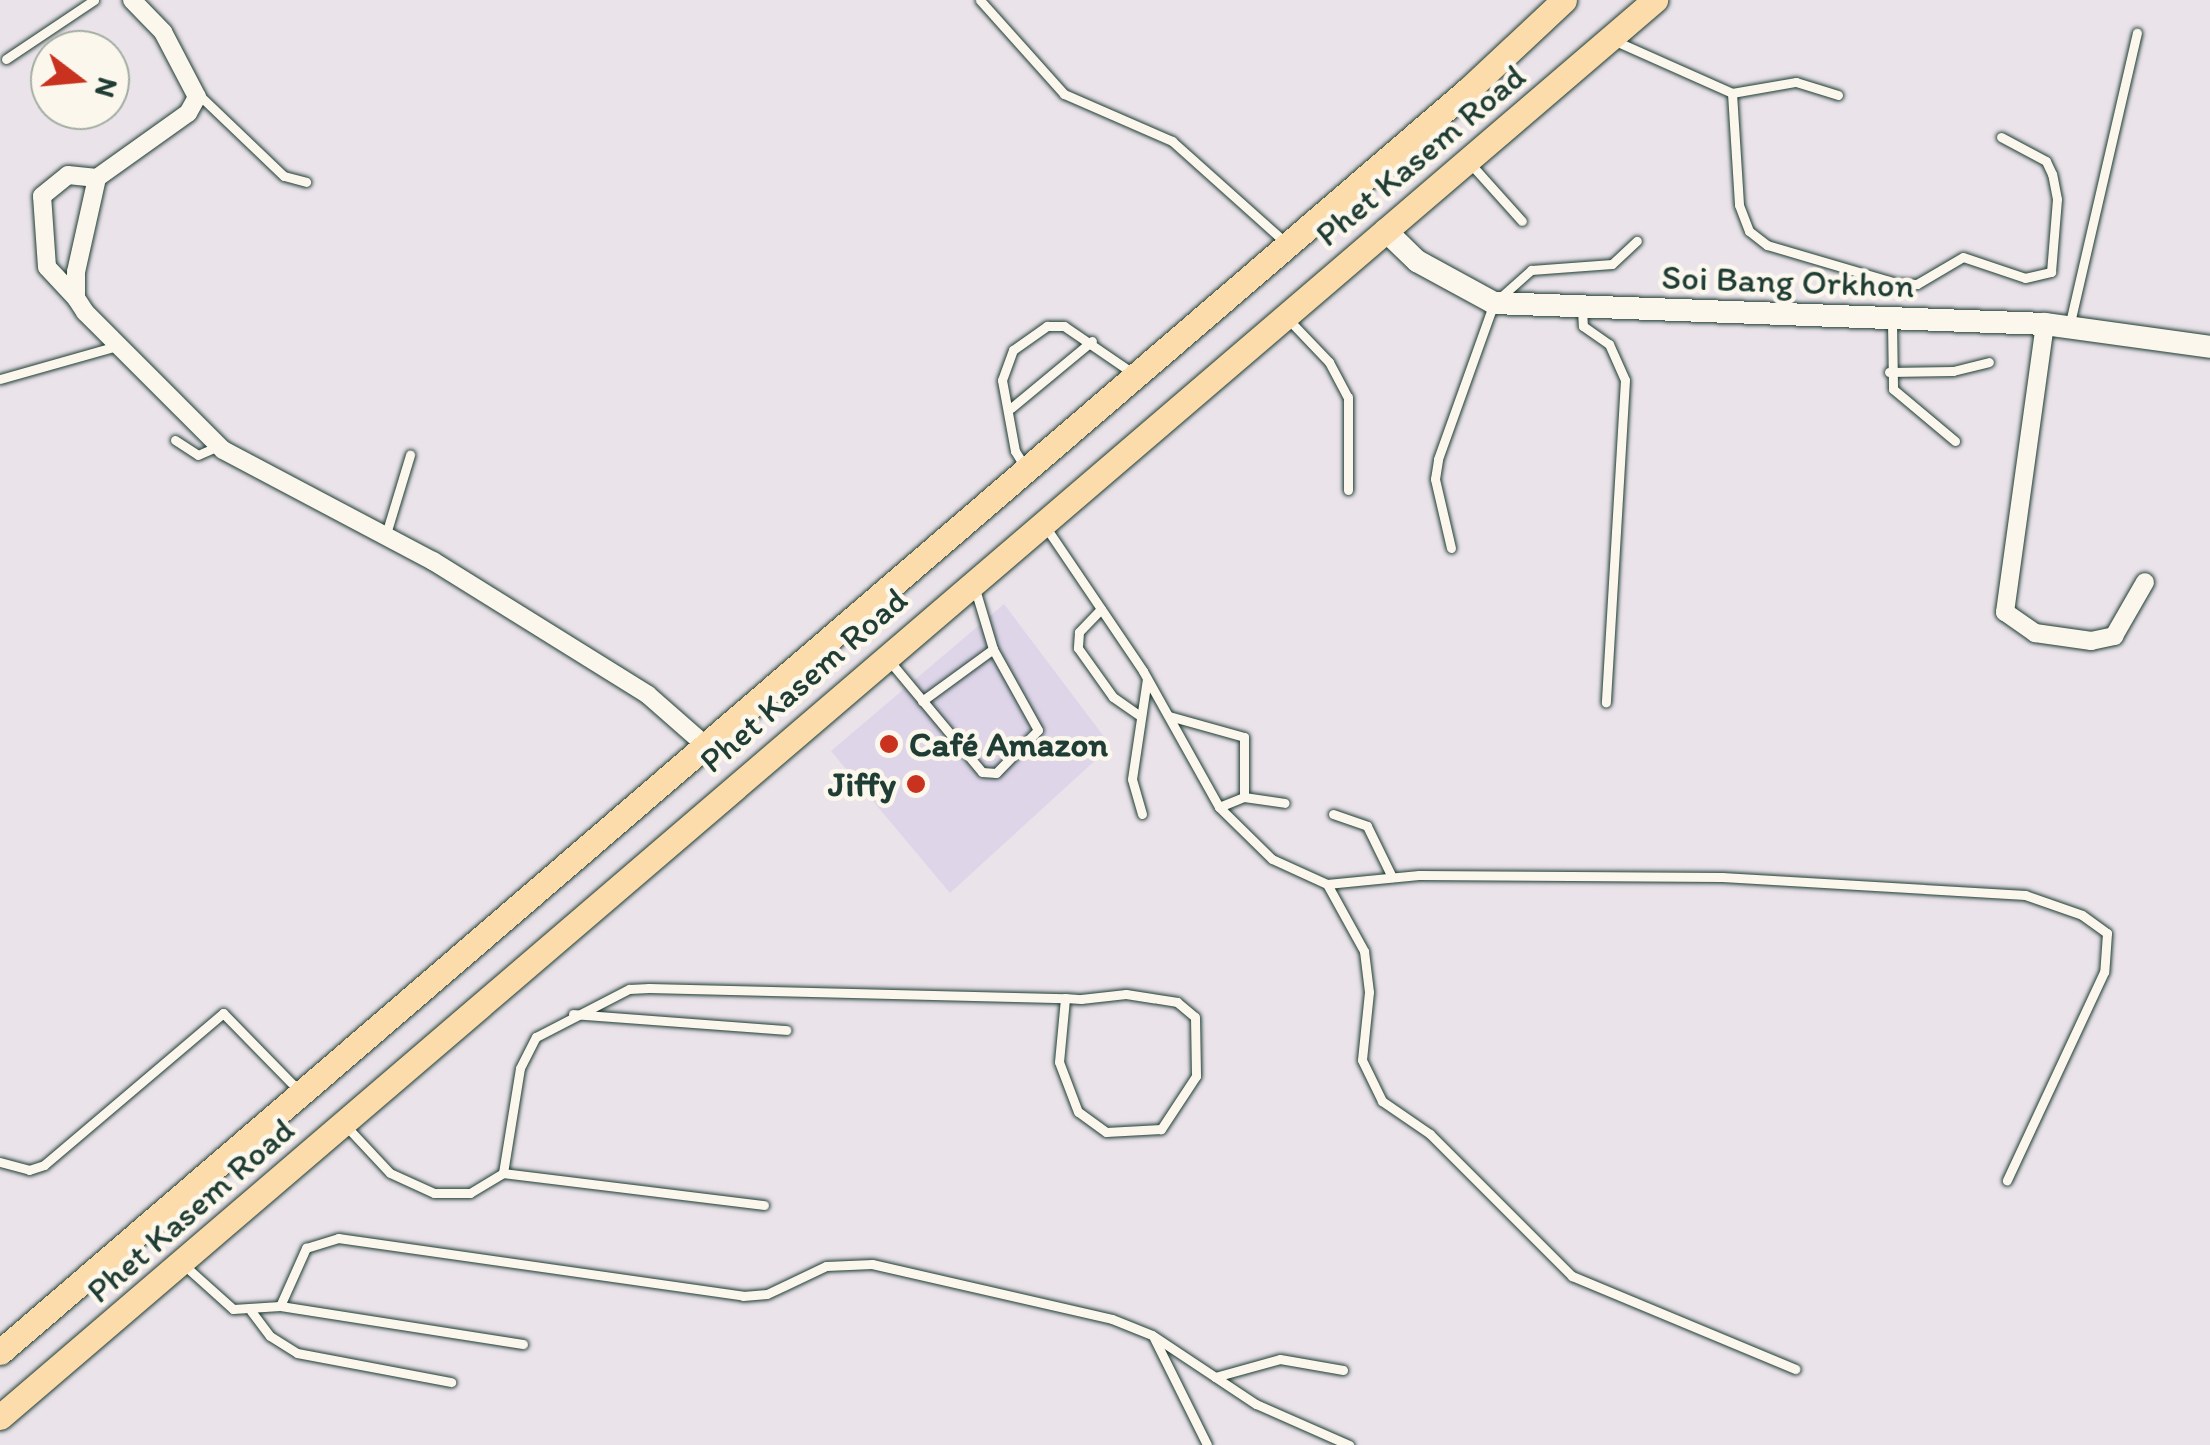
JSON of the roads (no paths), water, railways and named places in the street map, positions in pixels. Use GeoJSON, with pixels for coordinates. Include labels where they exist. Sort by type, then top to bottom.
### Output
{"type":"FeatureCollection","features":[{"type":"Feature","properties":{"kind":"main road","name":"Phet Kasem Road"},"geometry":{"type":"LineString","coordinates":[[0,1418],[972,581],[1655,0]]}},
{"type":"Feature","properties":{"kind":"main road","name":"Phet Kasem Road"},"geometry":{"type":"LineString","coordinates":[[3,1343],[302,1094],[1287,244],[1559,2]]}},
{"type":"Feature","properties":{"kind":"street"},"geometry":{"type":"LineString","coordinates":[[132,0],[163,32],[197,93],[188,113],[97,178],[68,175],[42,196],[46,266],[117,346],[218,446],[287,489],[386,534],[634,686],[704,744]]}},
{"type":"Feature","properties":{"kind":"street"},"geometry":{"type":"LineString","coordinates":[[76,298],[97,178]]}},
{"type":"Feature","properties":{"kind":"street","name":"Soi Bang Orkhon"},"geometry":{"type":"LineString","coordinates":[[1385,230],[1418,261],[1494,303],[1582,310],[2045,324],[2210,347]]}},
{"type":"Feature","properties":{"kind":"street"},"geometry":{"type":"LineString","coordinates":[[2045,324],[2005,612],[2035,632],[2091,641],[2114,636],[2145,582]]}},
{"type":"Feature","properties":{"kind":"lane"},"geometry":{"type":"LineString","coordinates":[[6,59],[94,0]]}},
{"type":"Feature","properties":{"kind":"lane"},"geometry":{"type":"LineString","coordinates":[[980,0],[1064,94],[1172,142],[1287,244]]}},
{"type":"Feature","properties":{"kind":"lane"},"geometry":{"type":"LineString","coordinates":[[2070,327],[2138,33]]}},
{"type":"Feature","properties":{"kind":"lane"},"geometry":{"type":"LineString","coordinates":[[1611,38],[1732,93],[1796,82],[1838,95]]}},
{"type":"Feature","properties":{"kind":"lane"},"geometry":{"type":"LineString","coordinates":[[197,93],[284,176],[306,182]]}},
{"type":"Feature","properties":{"kind":"lane"},"geometry":{"type":"LineString","coordinates":[[1732,93],[1738,205],[1749,231],[1766,245],[1896,284],[1916,284],[1963,257],[2026,278],[2051,272],[2057,199],[2052,174],[2046,161],[2001,138]]}},
{"type":"Feature","properties":{"kind":"lane"},"geometry":{"type":"LineString","coordinates":[[1467,160],[1522,221]]}},
{"type":"Feature","properties":{"kind":"lane"},"geometry":{"type":"LineString","coordinates":[[1451,548],[1435,478],[1438,459],[1494,303],[1531,270],[1612,264],[1637,241]]}},
{"type":"Feature","properties":{"kind":"lane"},"geometry":{"type":"LineString","coordinates":[[1582,310],[1583,326],[1609,344],[1625,380],[1606,702]]}},
{"type":"Feature","properties":{"kind":"lane"},"geometry":{"type":"LineString","coordinates":[[1284,316],[1329,362],[1348,396],[1348,490]]}},
{"type":"Feature","properties":{"kind":"lane"},"geometry":{"type":"LineString","coordinates":[[1893,319],[1888,372],[1910,408],[1955,440]]}},
{"type":"Feature","properties":{"kind":"lane"},"geometry":{"type":"LineString","coordinates":[[1027,469],[1015,451],[1002,370],[1013,350],[1055,324],[1092,341],[1136,375]]}},
{"type":"Feature","properties":{"kind":"lane"},"geometry":{"type":"LineString","coordinates":[[1011,408],[1092,341]]}},
{"type":"Feature","properties":{"kind":"lane"},"geometry":{"type":"LineString","coordinates":[[0,379],[117,346]]}},
{"type":"Feature","properties":{"kind":"lane"},"geometry":{"type":"LineString","coordinates":[[1888,372],[1953,371],[1989,362]]}},
{"type":"Feature","properties":{"kind":"lane"},"geometry":{"type":"LineString","coordinates":[[175,440],[198,454],[218,446]]}},
{"type":"Feature","properties":{"kind":"lane"},"geometry":{"type":"LineString","coordinates":[[386,534],[410,455]]}},
{"type":"Feature","properties":{"kind":"lane"},"geometry":{"type":"LineString","coordinates":[[1043,524],[1148,679],[1219,807],[1272,859],[1327,884],[1392,877],[1722,877],[2025,895],[2082,915],[2107,933],[2104,972],[2006,1180]]}},
{"type":"Feature","properties":{"kind":"lane"},"geometry":{"type":"LineString","coordinates":[[885,656],[982,772],[996,773],[1038,730],[993,649],[972,581]]}},
{"type":"Feature","properties":{"kind":"lane"},"geometry":{"type":"LineString","coordinates":[[1100,609],[1079,632],[1078,648],[1114,696],[1140,716]]}},
{"type":"Feature","properties":{"kind":"lane"},"geometry":{"type":"LineString","coordinates":[[922,701],[993,649]]}},
{"type":"Feature","properties":{"kind":"lane"},"geometry":{"type":"LineString","coordinates":[[1142,814],[1132,779],[1148,679]]}},
{"type":"Feature","properties":{"kind":"lane"},"geometry":{"type":"LineString","coordinates":[[1169,716],[1244,738],[1244,797]]}},
{"type":"Feature","properties":{"kind":"lane"},"geometry":{"type":"LineString","coordinates":[[1219,807],[1244,797],[1286,803]]}},
{"type":"Feature","properties":{"kind":"lane"},"geometry":{"type":"LineString","coordinates":[[1333,814],[1367,826],[1392,877]]}},
{"type":"Feature","properties":{"kind":"lane"},"geometry":{"type":"LineString","coordinates":[[1327,884],[1364,951],[1370,992],[1362,1060],[1382,1102],[1430,1134],[1546,1258],[1572,1276],[1795,1370]]}},
{"type":"Feature","properties":{"kind":"lane"},"geometry":{"type":"LineString","coordinates":[[503,1173],[520,1068],[536,1037],[570,1014],[629,988],[1065,998],[1150,995],[1177,1002],[1195,1018],[1196,1076],[1161,1129],[1138,1135],[1106,1132],[1078,1112],[1059,1062],[1065,998]]}},
{"type":"Feature","properties":{"kind":"lane"},"geometry":{"type":"LineString","coordinates":[[0,1162],[28,1170],[44,1165],[223,1012],[302,1094]]}},
{"type":"Feature","properties":{"kind":"lane"},"geometry":{"type":"LineString","coordinates":[[570,1014],[786,1030]]}},
{"type":"Feature","properties":{"kind":"lane"},"geometry":{"type":"LineString","coordinates":[[344,1124],[390,1173],[434,1194],[470,1193],[503,1173],[764,1205]]}},
{"type":"Feature","properties":{"kind":"lane"},"geometry":{"type":"LineString","coordinates":[[280,1306],[306,1248],[338,1238],[744,1296],[767,1294],[826,1266],[872,1264],[1079,1310],[1152,1335],[1256,1404],[1349,1445]]}},
{"type":"Feature","properties":{"kind":"lane"},"geometry":{"type":"LineString","coordinates":[[182,1263],[222,1301],[251,1310],[280,1306],[524,1344]]}},
{"type":"Feature","properties":{"kind":"lane"},"geometry":{"type":"LineString","coordinates":[[251,1310],[270,1336],[297,1353],[451,1382]]}},
{"type":"Feature","properties":{"kind":"lane"},"geometry":{"type":"LineString","coordinates":[[1152,1335],[1206,1445]]}},
{"type":"Feature","properties":{"kind":"lane"},"geometry":{"type":"LineString","coordinates":[[1214,1376],[1280,1359],[1343,1370]]}},
{"type":"Feature","properties":{"kind":"place","name":"Café Amazon"},"geometry":{"type":"Point","coordinates":[889,744]}},
{"type":"Feature","properties":{"kind":"place","name":"Jiffy"},"geometry":{"type":"Point","coordinates":[916,784]}}]}
